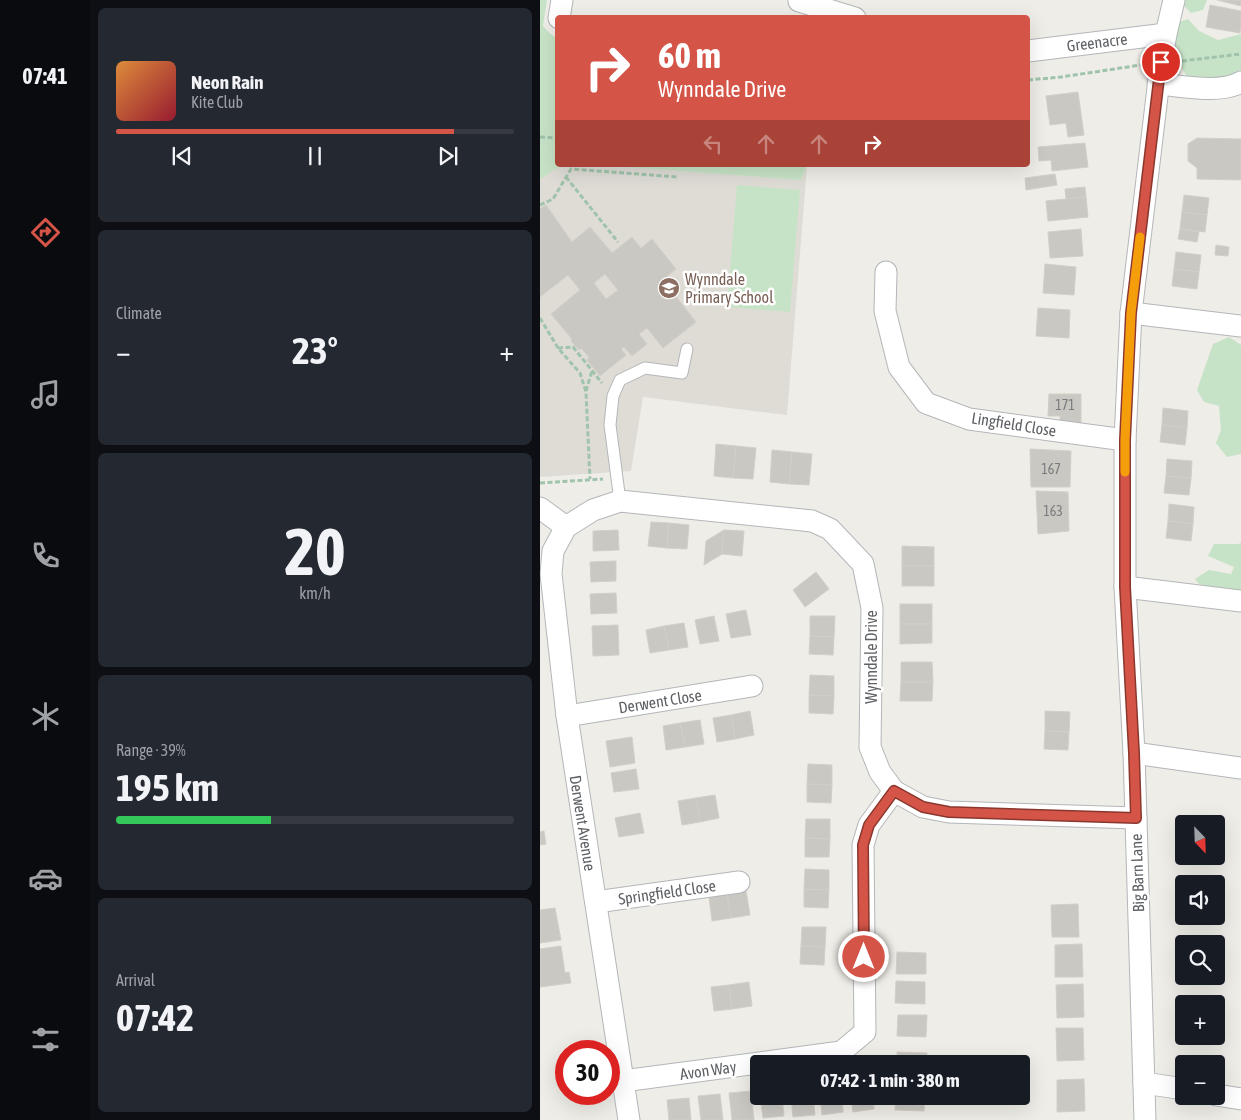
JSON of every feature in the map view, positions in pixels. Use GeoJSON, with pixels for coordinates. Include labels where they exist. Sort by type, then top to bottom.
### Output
{"type":"FeatureCollection","features":[{"type":"Feature","properties":{"kind":"street"},"geometry":{"type":"LineString","coordinates":[[560,15],[562,0]]}},
{"type":"Feature","properties":{"kind":"street","name":"Big Barn Lane"},"geometry":{"type":"LineString","coordinates":[[1145,1120],[1134,753],[1125,587],[1125,440],[1131,313],[1161,62],[1174,0]]}},
{"type":"Feature","properties":{"kind":"street"},"geometry":{"type":"LineString","coordinates":[[798,6],[841,15]]}},
{"type":"Feature","properties":{"kind":"street","name":"Greenacre"},"geometry":{"type":"LineString","coordinates":[[1030,51],[1166,34]]}},
{"type":"Feature","properties":{"kind":"street"},"geometry":{"type":"LineString","coordinates":[[1158,84],[1218,89],[1233,87],[1241,82]]}},
{"type":"Feature","properties":{"kind":"street","name":"Lingfield Close"},"geometry":{"type":"LineString","coordinates":[[886,272],[885,310],[899,367],[926,403],[969,419],[1125,440]]}},
{"type":"Feature","properties":{"kind":"street"},"geometry":{"type":"LineString","coordinates":[[1131,313],[1241,326]]}},
{"type":"Feature","properties":{"kind":"street","name":"Wynndale Drive"},"geometry":{"type":"LineString","coordinates":[[566,527],[593,510],[620,501],[812,522],[830,530],[863,564],[872,608],[870,747],[880,772],[894,791],[923,807],[949,812],[1136,818]]}},
{"type":"Feature","properties":{"kind":"street"},"geometry":{"type":"LineString","coordinates":[[540,508],[566,527]]}},
{"type":"Feature","properties":{"kind":"street","name":"Derwent Avenue"},"geometry":{"type":"LineString","coordinates":[[566,527],[553,550],[551,574],[567,716],[629,1120]]}},
{"type":"Feature","properties":{"kind":"street"},"geometry":{"type":"LineString","coordinates":[[1125,587],[1241,601]]}},
{"type":"Feature","properties":{"kind":"street","name":"Derwent Close"},"geometry":{"type":"LineString","coordinates":[[567,716],[752,686]]}},
{"type":"Feature","properties":{"kind":"street"},"geometry":{"type":"LineString","coordinates":[[1134,753],[1241,768]]}},
{"type":"Feature","properties":{"kind":"street","name":"Avon Way"},"geometry":{"type":"LineString","coordinates":[[623,1081],[841,1052],[864,1032],[863,845],[869,825],[894,791]]}},
{"type":"Feature","properties":{"kind":"street","name":"Springfield Close"},"geometry":{"type":"LineString","coordinates":[[596,902],[739,882]]}},
{"type":"Feature","properties":{"kind":"street"},"geometry":{"type":"LineString","coordinates":[[1144,1083],[1175,1088]]}},
{"type":"Feature","properties":{"kind":"street"},"geometry":{"type":"LineString","coordinates":[[1225,1096],[1241,1099]]}},
{"type":"Feature","properties":{"kind":"lane"},"geometry":{"type":"LineString","coordinates":[[620,501],[610,425],[613,396],[620,380],[645,368],[682,373],[687,348]]}},
{"type":"Feature","properties":{"kind":"path"},"geometry":{"type":"LineString","coordinates":[[1030,80],[1061,78],[1130,66],[1241,54]]}},
{"type":"Feature","properties":{"kind":"path"},"geometry":{"type":"LineString","coordinates":[[540,137],[555,138]]}},
{"type":"Feature","properties":{"kind":"path"},"geometry":{"type":"LineString","coordinates":[[614,167],[614,172]]}},
{"type":"Feature","properties":{"kind":"path"},"geometry":{"type":"LineString","coordinates":[[540,205],[552,199],[572,169],[678,177]]}},
{"type":"Feature","properties":{"kind":"path"},"geometry":{"type":"LineString","coordinates":[[566,177],[618,242]]}},
{"type":"Feature","properties":{"kind":"path"},"geometry":{"type":"LineString","coordinates":[[540,318],[558,348],[580,373],[586,392],[590,479]]}},
{"type":"Feature","properties":{"kind":"path"},"geometry":{"type":"LineString","coordinates":[[558,348],[574,347],[613,396]]}},
{"type":"Feature","properties":{"kind":"path"},"geometry":{"type":"LineString","coordinates":[[586,392],[592,370]]}},
{"type":"Feature","properties":{"kind":"path"},"geometry":{"type":"LineString","coordinates":[[540,483],[616,478]]}},
{"type":"Feature","properties":{"kind":"shaded area","name":"Wynndale Primary School"},"geometry":{"type":"Polygon","coordinates":[[[540,162],[555,164],[555,167],[628,167],[801,180],[807,167],[787,415],[643,397],[631,471],[540,477],[540,162]]]}},
{"type":"Feature","properties":{"kind":"green space"},"geometry":{"type":"Polygon","coordinates":[[[540,0],[547,0],[543,26],[555,36],[555,167],[560,167],[540,180],[540,0]]]}},
{"type":"Feature","properties":{"kind":"green space"},"geometry":{"type":"Polygon","coordinates":[[[1183,0],[1207,0],[1203,10],[1191,13],[1182,4],[1183,0]]]}},
{"type":"Feature","properties":{"kind":"green space"},"geometry":{"type":"Polygon","coordinates":[[[1188,19],[1199,31],[1218,40],[1241,34],[1241,71],[1215,80],[1187,77],[1169,46],[1174,24],[1188,19]]]}},
{"type":"Feature","properties":{"kind":"green space"},"geometry":{"type":"Polygon","coordinates":[[[624,167],[806,167],[801,180],[624,167]]]}},
{"type":"Feature","properties":{"kind":"green space"},"geometry":{"type":"Polygon","coordinates":[[[737,185],[800,190],[790,312],[727,307],[737,185]]]}},
{"type":"Feature","properties":{"kind":"green space"},"geometry":{"type":"Polygon","coordinates":[[[1229,337],[1241,345],[1241,454],[1227,457],[1216,443],[1221,430],[1219,406],[1204,402],[1197,390],[1213,344],[1229,337]]]}},
{"type":"Feature","properties":{"kind":"green space"},"geometry":{"type":"Polygon","coordinates":[[[1241,543],[1241,591],[1231,591],[1199,584],[1195,579],[1209,570],[1231,574],[1234,567],[1208,556],[1214,544],[1241,543]]]}},
{"type":"Feature","properties":{"kind":"building"},"geometry":{"type":"Polygon","coordinates":[[[1217,0],[1241,0],[1241,6],[1217,0]]]}},
{"type":"Feature","properties":{"kind":"building"},"geometry":{"type":"Polygon","coordinates":[[[1210,5],[1241,11],[1240,33],[1206,27],[1210,5]]]}},
{"type":"Feature","properties":{"kind":"building"},"geometry":{"type":"Polygon","coordinates":[[[1078,92],[1084,135],[1068,137],[1066,123],[1050,125],[1046,96],[1078,92]]]}},
{"type":"Feature","properties":{"kind":"building"},"geometry":{"type":"Polygon","coordinates":[[[1197,138],[1241,139],[1241,180],[1197,179],[1197,168],[1188,161],[1188,144],[1197,138]]]}},
{"type":"Feature","properties":{"kind":"building"},"geometry":{"type":"Polygon","coordinates":[[[1085,143],[1088,167],[1052,171],[1051,160],[1039,161],[1038,147],[1085,143]]]}},
{"type":"Feature","properties":{"kind":"building"},"geometry":{"type":"Polygon","coordinates":[[[1055,174],[1057,185],[1026,190],[1025,178],[1055,174]]]}},
{"type":"Feature","properties":{"kind":"building"},"geometry":{"type":"Polygon","coordinates":[[[1085,187],[1086,197],[1066,199],[1065,189],[1085,187]]]}},
{"type":"Feature","properties":{"kind":"building"},"geometry":{"type":"Polygon","coordinates":[[[1184,195],[1209,198],[1207,215],[1182,212],[1184,195]]]}},
{"type":"Feature","properties":{"kind":"building"},"geometry":{"type":"Polygon","coordinates":[[[1086,197],[1088,217],[1048,221],[1046,201],[1086,197]]]}},
{"type":"Feature","properties":{"kind":"building"},"geometry":{"type":"Polygon","coordinates":[[[546,205],[572,242],[590,227],[612,253],[632,237],[641,248],[652,239],[676,269],[665,278],[676,291],[673,293],[696,322],[663,348],[647,328],[639,334],[647,344],[632,356],[624,347],[621,349],[626,355],[600,376],[587,360],[589,357],[571,341],[572,339],[551,314],[580,290],[568,275],[540,297],[540,209],[546,205]],[[605,274],[594,283],[606,299],[618,290],[605,274]]]}},
{"type":"Feature","properties":{"kind":"building"},"geometry":{"type":"Polygon","coordinates":[[[1182,212],[1207,215],[1205,232],[1180,229],[1182,212]]]}},
{"type":"Feature","properties":{"kind":"building"},"geometry":{"type":"Polygon","coordinates":[[[1081,229],[1083,256],[1050,258],[1048,232],[1081,229]]]}},
{"type":"Feature","properties":{"kind":"building"},"geometry":{"type":"Polygon","coordinates":[[[1180,229],[1199,232],[1197,242],[1178,239],[1180,229]]]}},
{"type":"Feature","properties":{"kind":"building"},"geometry":{"type":"Polygon","coordinates":[[[1216,245],[1229,247],[1228,256],[1215,255],[1216,245]]]}},
{"type":"Feature","properties":{"kind":"building"},"geometry":{"type":"Polygon","coordinates":[[[1176,252],[1201,255],[1199,272],[1174,269],[1176,252]]]}},
{"type":"Feature","properties":{"kind":"building"},"geometry":{"type":"Polygon","coordinates":[[[1045,264],[1076,267],[1074,295],[1043,293],[1045,264]]]}},
{"type":"Feature","properties":{"kind":"building"},"geometry":{"type":"Polygon","coordinates":[[[1174,269],[1199,272],[1197,289],[1172,286],[1174,269]]]}},
{"type":"Feature","properties":{"kind":"building"},"geometry":{"type":"Polygon","coordinates":[[[1038,308],[1070,310],[1069,338],[1036,336],[1038,308]]]}},
{"type":"Feature","properties":{"kind":"building"},"geometry":{"type":"Polygon","coordinates":[[[1049,394],[1081,394],[1081,423],[1060,423],[1060,416],[1048,416],[1049,394]]]}},
{"type":"Feature","properties":{"kind":"building"},"geometry":{"type":"Polygon","coordinates":[[[1163,408],[1188,411],[1187,428],[1162,425],[1163,408]]]}},
{"type":"Feature","properties":{"kind":"building"},"geometry":{"type":"Polygon","coordinates":[[[1162,425],[1187,428],[1185,445],[1160,442],[1162,425]]]}},
{"type":"Feature","properties":{"kind":"building"},"geometry":{"type":"Polygon","coordinates":[[[716,444],[736,446],[733,478],[714,476],[716,444]]]}},
{"type":"Feature","properties":{"kind":"building"},"geometry":{"type":"Polygon","coordinates":[[[736,446],[756,448],[753,479],[733,478],[736,446]]]}},
{"type":"Feature","properties":{"kind":"building"},"geometry":{"type":"Polygon","coordinates":[[[1030,449],[1071,451],[1070,487],[1031,487],[1030,449]]]}},
{"type":"Feature","properties":{"kind":"building"},"geometry":{"type":"Polygon","coordinates":[[[772,450],[792,452],[789,484],[770,482],[772,450]]]}},
{"type":"Feature","properties":{"kind":"building"},"geometry":{"type":"Polygon","coordinates":[[[792,452],[812,454],[809,485],[789,484],[792,452]]]}},
{"type":"Feature","properties":{"kind":"building"},"geometry":{"type":"Polygon","coordinates":[[[1167,459],[1192,461],[1191,478],[1166,476],[1167,459]]]}},
{"type":"Feature","properties":{"kind":"building"},"geometry":{"type":"Polygon","coordinates":[[[1166,476],[1191,478],[1189,495],[1164,493],[1166,476]]]}},
{"type":"Feature","properties":{"kind":"building"},"geometry":{"type":"Polygon","coordinates":[[[1036,491],[1068,492],[1069,531],[1038,534],[1036,491]]]}},
{"type":"Feature","properties":{"kind":"building"},"geometry":{"type":"Polygon","coordinates":[[[1169,504],[1194,507],[1193,524],[1168,521],[1169,504]]]}},
{"type":"Feature","properties":{"kind":"building"},"geometry":{"type":"Polygon","coordinates":[[[1168,521],[1193,524],[1191,541],[1166,538],[1168,521]]]}},
{"type":"Feature","properties":{"kind":"building"},"geometry":{"type":"Polygon","coordinates":[[[651,522],[669,523],[667,548],[648,546],[651,522]]]}},
{"type":"Feature","properties":{"kind":"building"},"geometry":{"type":"Polygon","coordinates":[[[669,523],[689,525],[687,549],[667,548],[669,523]]]}},
{"type":"Feature","properties":{"kind":"building"},"geometry":{"type":"Polygon","coordinates":[[[618,530],[619,550],[593,551],[593,531],[618,530]]]}},
{"type":"Feature","properties":{"kind":"building"},"geometry":{"type":"Polygon","coordinates":[[[724,530],[722,554],[704,565],[706,541],[724,530]]]}},
{"type":"Feature","properties":{"kind":"building"},"geometry":{"type":"Polygon","coordinates":[[[724,530],[744,531],[742,556],[722,554],[724,530]]]}},
{"type":"Feature","properties":{"kind":"building"},"geometry":{"type":"Polygon","coordinates":[[[902,546],[934,547],[934,566],[902,566],[902,546]]]}},
{"type":"Feature","properties":{"kind":"building"},"geometry":{"type":"Polygon","coordinates":[[[616,561],[616,581],[591,582],[590,562],[616,561]]]}},
{"type":"Feature","properties":{"kind":"building"},"geometry":{"type":"Polygon","coordinates":[[[902,566],[934,566],[934,586],[902,586],[902,566]]]}},
{"type":"Feature","properties":{"kind":"building"},"geometry":{"type":"Polygon","coordinates":[[[816,572],[829,589],[805,607],[793,590],[816,572]]]}},
{"type":"Feature","properties":{"kind":"building"},"geometry":{"type":"Polygon","coordinates":[[[616,593],[617,613],[591,614],[590,594],[616,593]]]}},
{"type":"Feature","properties":{"kind":"building"},"geometry":{"type":"Polygon","coordinates":[[[900,604],[932,604],[932,624],[900,624],[900,604]]]}},
{"type":"Feature","properties":{"kind":"building"},"geometry":{"type":"Polygon","coordinates":[[[746,610],[751,635],[731,638],[726,614],[746,610]]]}},
{"type":"Feature","properties":{"kind":"building"},"geometry":{"type":"Polygon","coordinates":[[[714,616],[719,641],[700,644],[695,620],[714,616]]]}},
{"type":"Feature","properties":{"kind":"building"},"geometry":{"type":"Polygon","coordinates":[[[810,616],[835,616],[834,637],[810,636],[810,616]]]}},
{"type":"Feature","properties":{"kind":"building"},"geometry":{"type":"Polygon","coordinates":[[[684,623],[688,647],[669,650],[664,626],[684,623]]]}},
{"type":"Feature","properties":{"kind":"building"},"geometry":{"type":"Polygon","coordinates":[[[900,624],[932,624],[932,643],[900,644],[900,624]]]}},
{"type":"Feature","properties":{"kind":"building"},"geometry":{"type":"Polygon","coordinates":[[[618,625],[619,655],[593,656],[592,626],[618,625]]]}},
{"type":"Feature","properties":{"kind":"building"},"geometry":{"type":"Polygon","coordinates":[[[664,626],[669,650],[650,653],[646,630],[664,626]]]}},
{"type":"Feature","properties":{"kind":"building"},"geometry":{"type":"Polygon","coordinates":[[[810,636],[834,637],[833,655],[809,654],[810,636]]]}},
{"type":"Feature","properties":{"kind":"building"},"geometry":{"type":"Polygon","coordinates":[[[901,662],[932,662],[933,682],[901,682],[901,662]]]}},
{"type":"Feature","properties":{"kind":"building"},"geometry":{"type":"Polygon","coordinates":[[[810,675],[834,676],[834,696],[809,695],[810,675]]]}},
{"type":"Feature","properties":{"kind":"building"},"geometry":{"type":"Polygon","coordinates":[[[901,682],[933,682],[932,701],[900,701],[901,682]]]}},
{"type":"Feature","properties":{"kind":"building"},"geometry":{"type":"Polygon","coordinates":[[[809,695],[834,696],[833,714],[809,713],[809,695]]]}},
{"type":"Feature","properties":{"kind":"building"},"geometry":{"type":"Polygon","coordinates":[[[750,711],[754,735],[735,739],[731,715],[750,711]]]}},
{"type":"Feature","properties":{"kind":"building"},"geometry":{"type":"Polygon","coordinates":[[[1045,711],[1070,712],[1069,732],[1045,731],[1045,711]]]}},
{"type":"Feature","properties":{"kind":"building"},"geometry":{"type":"Polygon","coordinates":[[[731,715],[735,739],[717,742],[713,718],[731,715]]]}},
{"type":"Feature","properties":{"kind":"building"},"geometry":{"type":"Polygon","coordinates":[[[700,720],[704,744],[685,747],[680,723],[700,720]]]}},
{"type":"Feature","properties":{"kind":"building"},"geometry":{"type":"Polygon","coordinates":[[[680,723],[685,747],[666,750],[663,726],[680,723]]]}},
{"type":"Feature","properties":{"kind":"building"},"geometry":{"type":"Polygon","coordinates":[[[1045,731],[1069,732],[1068,750],[1044,749],[1045,731]]]}},
{"type":"Feature","properties":{"kind":"building"},"geometry":{"type":"Polygon","coordinates":[[[632,737],[635,763],[610,767],[606,741],[632,737]]]}},
{"type":"Feature","properties":{"kind":"building"},"geometry":{"type":"Polygon","coordinates":[[[808,764],[832,765],[832,785],[807,784],[808,764]]]}},
{"type":"Feature","properties":{"kind":"building"},"geometry":{"type":"Polygon","coordinates":[[[636,769],[639,789],[614,792],[611,773],[636,769]]]}},
{"type":"Feature","properties":{"kind":"building"},"geometry":{"type":"Polygon","coordinates":[[[807,784],[832,785],[831,803],[807,802],[807,784]]]}},
{"type":"Feature","properties":{"kind":"building"},"geometry":{"type":"Polygon","coordinates":[[[715,795],[719,818],[700,822],[696,798],[715,795]]]}},
{"type":"Feature","properties":{"kind":"building"},"geometry":{"type":"Polygon","coordinates":[[[696,798],[700,822],[682,825],[678,801],[696,798]]]}},
{"type":"Feature","properties":{"kind":"building"},"geometry":{"type":"Polygon","coordinates":[[[640,813],[644,833],[619,837],[615,818],[640,813]]]}},
{"type":"Feature","properties":{"kind":"building"},"geometry":{"type":"Polygon","coordinates":[[[806,819],[830,819],[830,839],[805,838],[806,819]]]}},
{"type":"Feature","properties":{"kind":"building"},"geometry":{"type":"Polygon","coordinates":[[[544,831],[546,844],[540,845],[540,832],[544,831]]]}},
{"type":"Feature","properties":{"kind":"building"},"geometry":{"type":"Polygon","coordinates":[[[805,838],[830,839],[829,857],[805,857],[805,838]]]}},
{"type":"Feature","properties":{"kind":"building"},"geometry":{"type":"Polygon","coordinates":[[[805,869],[829,870],[829,890],[804,889],[805,869]]]}},
{"type":"Feature","properties":{"kind":"building"},"geometry":{"type":"Polygon","coordinates":[[[804,889],[829,890],[828,908],[804,907],[804,889]]]}},
{"type":"Feature","properties":{"kind":"building"},"geometry":{"type":"Polygon","coordinates":[[[746,891],[750,915],[731,918],[727,894],[746,891]]]}},
{"type":"Feature","properties":{"kind":"building"},"geometry":{"type":"Polygon","coordinates":[[[727,894],[731,918],[712,921],[709,897],[727,894]]]}},
{"type":"Feature","properties":{"kind":"building"},"geometry":{"type":"Polygon","coordinates":[[[1078,904],[1079,937],[1052,937],[1051,905],[1078,904]]]}},
{"type":"Feature","properties":{"kind":"building"},"geometry":{"type":"Polygon","coordinates":[[[555,908],[561,940],[540,943],[540,910],[555,908]]]}},
{"type":"Feature","properties":{"kind":"building"},"geometry":{"type":"Polygon","coordinates":[[[802,927],[826,927],[825,947],[801,946],[802,927]]]}},
{"type":"Feature","properties":{"kind":"building"},"geometry":{"type":"Polygon","coordinates":[[[1082,944],[1083,977],[1055,977],[1055,945],[1082,944]]]}},
{"type":"Feature","properties":{"kind":"building"},"geometry":{"type":"Polygon","coordinates":[[[561,946],[565,973],[569,972],[571,983],[540,987],[540,949],[561,946]]]}},
{"type":"Feature","properties":{"kind":"building"},"geometry":{"type":"Polygon","coordinates":[[[801,946],[825,947],[824,965],[800,964],[801,946]]]}},
{"type":"Feature","properties":{"kind":"building"},"geometry":{"type":"Polygon","coordinates":[[[897,952],[926,953],[926,974],[896,974],[897,952]]]}},
{"type":"Feature","properties":{"kind":"building"},"geometry":{"type":"Polygon","coordinates":[[[896,981],[925,982],[925,1004],[895,1003],[896,981]]]}},
{"type":"Feature","properties":{"kind":"building"},"geometry":{"type":"Polygon","coordinates":[[[749,982],[752,1006],[732,1009],[729,985],[749,982]]]}},
{"type":"Feature","properties":{"kind":"building"},"geometry":{"type":"Polygon","coordinates":[[[1083,984],[1084,1017],[1057,1018],[1056,985],[1083,984]]]}},
{"type":"Feature","properties":{"kind":"building"},"geometry":{"type":"Polygon","coordinates":[[[729,985],[732,1009],[714,1011],[711,987],[729,985]]]}},
{"type":"Feature","properties":{"kind":"building"},"geometry":{"type":"Polygon","coordinates":[[[898,1015],[927,1015],[926,1037],[897,1036],[898,1015]]]}},
{"type":"Feature","properties":{"kind":"building"},"geometry":{"type":"Polygon","coordinates":[[[1056,1028],[1083,1028],[1084,1060],[1057,1061],[1056,1028]]]}},
{"type":"Feature","properties":{"kind":"building"},"geometry":{"type":"Polygon","coordinates":[[[897,1052],[927,1053],[927,1055],[897,1055],[897,1052]]]}},
{"type":"Feature","properties":{"kind":"building"},"geometry":{"type":"Polygon","coordinates":[[[1084,1079],[1085,1111],[1057,1112],[1057,1080],[1084,1079]]]}},
{"type":"Feature","properties":{"kind":"building"},"geometry":{"type":"Polygon","coordinates":[[[750,1091],[750,1105],[752,1105],[754,1120],[732,1120],[729,1093],[750,1091]]]}},
{"type":"Feature","properties":{"kind":"building"},"geometry":{"type":"Polygon","coordinates":[[[720,1094],[723,1120],[701,1120],[698,1096],[720,1094]]]}},
{"type":"Feature","properties":{"kind":"building"},"geometry":{"type":"Polygon","coordinates":[[[689,1098],[691,1120],[669,1120],[667,1100],[689,1098]]]}},
{"type":"Feature","properties":{"kind":"building"},"geometry":{"type":"Polygon","coordinates":[[[761,1105],[783,1105],[784,1116],[763,1118],[761,1105]]]}},
{"type":"Feature","properties":{"kind":"building"},"geometry":{"type":"Polygon","coordinates":[[[792,1105],[814,1105],[815,1115],[793,1117],[792,1105]]]}},
{"type":"Feature","properties":{"kind":"building"},"geometry":{"type":"Polygon","coordinates":[[[821,1105],[843,1105],[843,1112],[822,1115],[821,1105]]]}},
{"type":"Feature","properties":{"kind":"building"},"geometry":{"type":"Polygon","coordinates":[[[852,1105],[874,1105],[874,1109],[853,1112],[852,1105]]]}},
{"type":"Feature","properties":{"kind":"building"},"geometry":{"type":"Polygon","coordinates":[[[895,1105],[924,1105],[924,1111],[895,1110],[895,1105]]]}},
{"type":"Feature","properties":{"kind":"slow traffic"},"geometry":{"type":"LineString","coordinates":[[1125,472],[1131,313],[1140,237]]}},
{"type":"Feature","properties":{"kind":"place","name":"Wynndale Primary School"},"geometry":{"type":"Point","coordinates":[669,288]}},
{"type":"Feature","properties":{"kind":"route"},"geometry":{"type":"LineString","coordinates":[[864,957],[863,845],[869,825],[894,791],[923,807],[949,812],[1136,818],[1125,587],[1125,440],[1131,313],[1161,62]]}}]}
